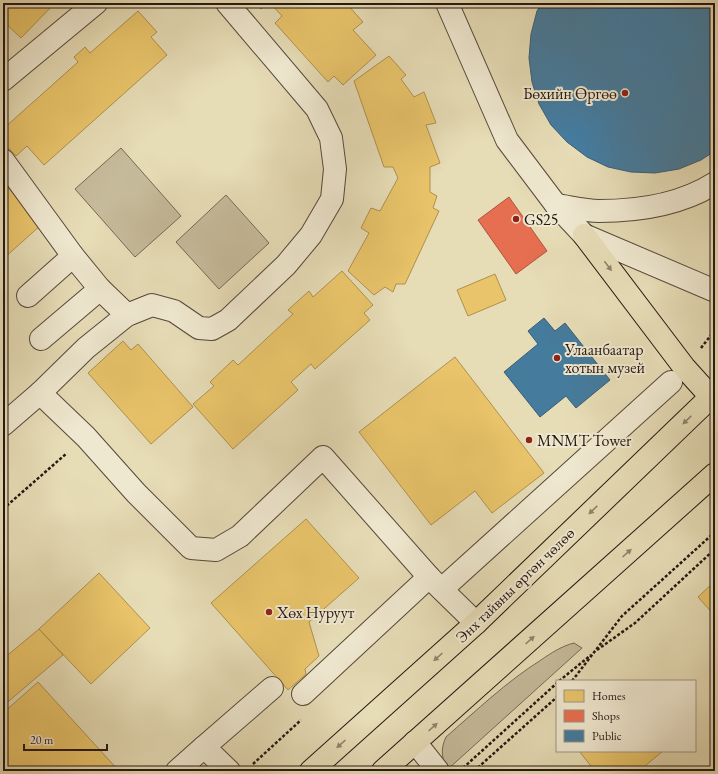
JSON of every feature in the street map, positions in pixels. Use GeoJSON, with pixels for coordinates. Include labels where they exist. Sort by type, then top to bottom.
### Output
{"type":"FeatureCollection","features":[{"type":"Feature","properties":{"kind":"highway"},"geometry":{"type":"LineString","coordinates":[[584,235],[684,367],[713,395]]}},
{"type":"Feature","properties":{"kind":"highway","name":"Энх тайвны өргөн чөлөө"},"geometry":{"type":"LineString","coordinates":[[311,771],[476,623],[713,395]]}},
{"type":"Feature","properties":{"kind":"highway"},"geometry":{"type":"LineString","coordinates":[[383,771],[715,474]]}},
{"type":"Feature","properties":{"kind":"street"},"geometry":{"type":"LineString","coordinates":[[3,80],[96,3]]}},
{"type":"Feature","properties":{"kind":"street"},"geometry":{"type":"LineString","coordinates":[[3,425],[40,393],[86,348],[127,315],[152,305],[174,311],[199,328],[212,329],[228,320],[286,265],[311,235],[332,200],[335,169],[331,138],[317,108],[227,3]]}},
{"type":"Feature","properties":{"kind":"street"},"geometry":{"type":"LineString","coordinates":[[447,3],[507,140],[556,205],[584,235],[715,290]]}},
{"type":"Feature","properties":{"kind":"street"},"geometry":{"type":"LineString","coordinates":[[3,160],[73,256],[100,289],[127,315]]}},
{"type":"Feature","properties":{"kind":"street"},"geometry":{"type":"LineString","coordinates":[[556,205],[598,211],[637,209],[688,197],[715,183]]}},
{"type":"Feature","properties":{"kind":"street"},"geometry":{"type":"LineString","coordinates":[[28,296],[73,256]]}},
{"type":"Feature","properties":{"kind":"street"},"geometry":{"type":"LineString","coordinates":[[42,339],[100,289]]}},
{"type":"Feature","properties":{"kind":"street"},"geometry":{"type":"LineString","coordinates":[[303,694],[436,583],[671,382]]}},
{"type":"Feature","properties":{"kind":"street"},"geometry":{"type":"LineString","coordinates":[[40,393],[86,437],[136,493],[191,548],[216,550],[240,536],[323,457],[436,583],[476,623]]}},
{"type":"Feature","properties":{"kind":"street"},"geometry":{"type":"LineString","coordinates":[[176,771],[272,688]]}},
{"type":"Feature","properties":{"kind":"street"},"geometry":{"type":"LineString","coordinates":[[415,742],[438,771]]}},
{"type":"Feature","properties":{"kind":"street"},"geometry":{"type":"LineString","coordinates":[[204,747],[229,771]]}},
{"type":"Feature","properties":{"kind":"path"},"geometry":{"type":"LineString","coordinates":[[697,353],[715,330]]}},
{"type":"Feature","properties":{"kind":"path"},"geometry":{"type":"LineString","coordinates":[[711,336],[715,340]]}},
{"type":"Feature","properties":{"kind":"path"},"geometry":{"type":"LineString","coordinates":[[3,509],[86,437]]}},
{"type":"Feature","properties":{"kind":"path"},"geometry":{"type":"LineString","coordinates":[[573,680],[622,616],[715,532]]}},
{"type":"Feature","properties":{"kind":"path"},"geometry":{"type":"LineString","coordinates":[[560,680],[593,653],[635,623],[715,550]]}},
{"type":"Feature","properties":{"kind":"path"},"geometry":{"type":"LineString","coordinates":[[459,771],[556,684]]}},
{"type":"Feature","properties":{"kind":"path"},"geometry":{"type":"LineString","coordinates":[[474,771],[556,698]]}},
{"type":"Feature","properties":{"kind":"shaded area"},"geometry":{"type":"Polygon","coordinates":[[[121,148],[181,216],[135,257],[75,189],[121,148]]]}},
{"type":"Feature","properties":{"kind":"shaded area"},"geometry":{"type":"Polygon","coordinates":[[[226,195],[269,243],[219,289],[176,242],[226,195]]]}},
{"type":"Feature","properties":{"kind":"shaded area"},"geometry":{"type":"Polygon","coordinates":[[[574,643],[582,648],[447,770],[442,754],[446,737],[492,697],[528,669],[553,652],[574,643]]]}},
{"type":"Feature","properties":{"kind":"building: Homes"},"geometry":{"type":"Polygon","coordinates":[[[3,3],[55,3],[21,38],[3,21],[3,3]]]}},
{"type":"Feature","properties":{"kind":"building: Homes"},"geometry":{"type":"Polygon","coordinates":[[[255,3],[268,3],[261,9],[255,3]]]}},
{"type":"Feature","properties":{"kind":"building: Homes"},"geometry":{"type":"Polygon","coordinates":[[[270,3],[332,3],[337,8],[342,3],[346,3],[363,22],[353,30],[376,55],[343,85],[334,76],[328,82],[275,23],[282,16],[270,3]]]}},
{"type":"Feature","properties":{"kind":"building: Homes"},"geometry":{"type":"Polygon","coordinates":[[[138,11],[157,32],[151,37],[167,55],[44,165],[27,146],[16,156],[3,142],[3,129],[78,62],[74,57],[85,47],[90,53],[138,11]]]}},
{"type":"Feature","properties":{"kind":"building: Homes"},"geometry":{"type":"Polygon","coordinates":[[[389,56],[406,75],[401,79],[414,97],[424,92],[436,123],[426,125],[440,163],[430,167],[430,192],[437,196],[433,208],[439,211],[405,284],[396,284],[393,292],[385,287],[374,295],[348,271],[369,233],[361,228],[371,208],[380,211],[398,178],[393,167],[384,167],[354,81],[389,56]]]}},
{"type":"Feature","properties":{"kind":"building: Homes"},"geometry":{"type":"Polygon","coordinates":[[[3,182],[41,225],[3,259],[3,182]]]}},
{"type":"Feature","properties":{"kind":"building: Homes"},"geometry":{"type":"Polygon","coordinates":[[[342,271],[373,305],[364,313],[370,320],[315,369],[311,364],[291,382],[298,390],[233,449],[193,404],[214,386],[210,382],[233,360],[238,365],[293,314],[288,310],[309,291],[313,297],[342,271]]]}},
{"type":"Feature","properties":{"kind":"building: Homes"},"geometry":{"type":"Polygon","coordinates":[[[495,274],[506,300],[468,316],[457,290],[495,274]]]}},
{"type":"Feature","properties":{"kind":"building: Homes"},"geometry":{"type":"Polygon","coordinates":[[[123,341],[131,350],[138,344],[193,407],[151,444],[88,373],[123,341]]]}},
{"type":"Feature","properties":{"kind":"building: Homes"},"geometry":{"type":"Polygon","coordinates":[[[455,357],[544,473],[492,513],[475,491],[431,525],[359,432],[455,357]]]}},
{"type":"Feature","properties":{"kind":"building: Homes","name":"Хөх Нуруут"},"geometry":{"type":"Polygon","coordinates":[[[306,519],[359,578],[309,622],[319,656],[305,669],[306,674],[288,690],[211,603],[306,519]]]}},
{"type":"Feature","properties":{"kind":"building: Homes"},"geometry":{"type":"Polygon","coordinates":[[[99,573],[150,628],[91,684],[39,629],[99,573]]]}},
{"type":"Feature","properties":{"kind":"building: Homes"},"geometry":{"type":"Polygon","coordinates":[[[715,581],[715,616],[698,597],[715,581]]]}},
{"type":"Feature","properties":{"kind":"building: Homes"},"geometry":{"type":"Polygon","coordinates":[[[39,629],[63,655],[3,706],[3,659],[39,629]]]}},
{"type":"Feature","properties":{"kind":"building: Homes"},"geometry":{"type":"Polygon","coordinates":[[[38,682],[119,771],[3,771],[3,713],[38,682]]]}},
{"type":"Feature","properties":{"kind":"building: Homes"},"geometry":{"type":"Polygon","coordinates":[[[580,752],[662,752],[639,771],[595,771],[580,752]]]}},
{"type":"Feature","properties":{"kind":"building: Shops"},"geometry":{"type":"Polygon","coordinates":[[[509,197],[547,251],[516,274],[478,220],[509,197]]]}},
{"type":"Feature","properties":{"kind":"building: Public","name":"Бөхийн Өргөө"},"geometry":{"type":"Polygon","coordinates":[[[542,3],[715,3],[715,151],[701,160],[679,169],[655,173],[631,172],[608,167],[587,157],[567,142],[551,125],[539,104],[532,82],[529,58],[531,34],[537,11],[542,3]]]}},
{"type":"Feature","properties":{"kind":"building: Public","name":"Улаанбаатар хотын музей"},"geometry":{"type":"Polygon","coordinates":[[[544,318],[555,331],[565,323],[610,380],[576,408],[566,396],[540,417],[504,372],[538,344],[528,331],[544,318]]]}},
{"type":"Feature","properties":{"kind":"place","name":"Бөхийн Өргөө"},"geometry":{"type":"Point","coordinates":[625,93]}},
{"type":"Feature","properties":{"kind":"place","name":"GS25"},"geometry":{"type":"Point","coordinates":[516,219]}},
{"type":"Feature","properties":{"kind":"place","name":"Улаанбаатар хотын музей"},"geometry":{"type":"Point","coordinates":[557,358]}},
{"type":"Feature","properties":{"kind":"place","name":"MNMT Tower"},"geometry":{"type":"Point","coordinates":[529,440]}},
{"type":"Feature","properties":{"kind":"place","name":"Хөх Нуруут"},"geometry":{"type":"Point","coordinates":[269,612]}}]}
